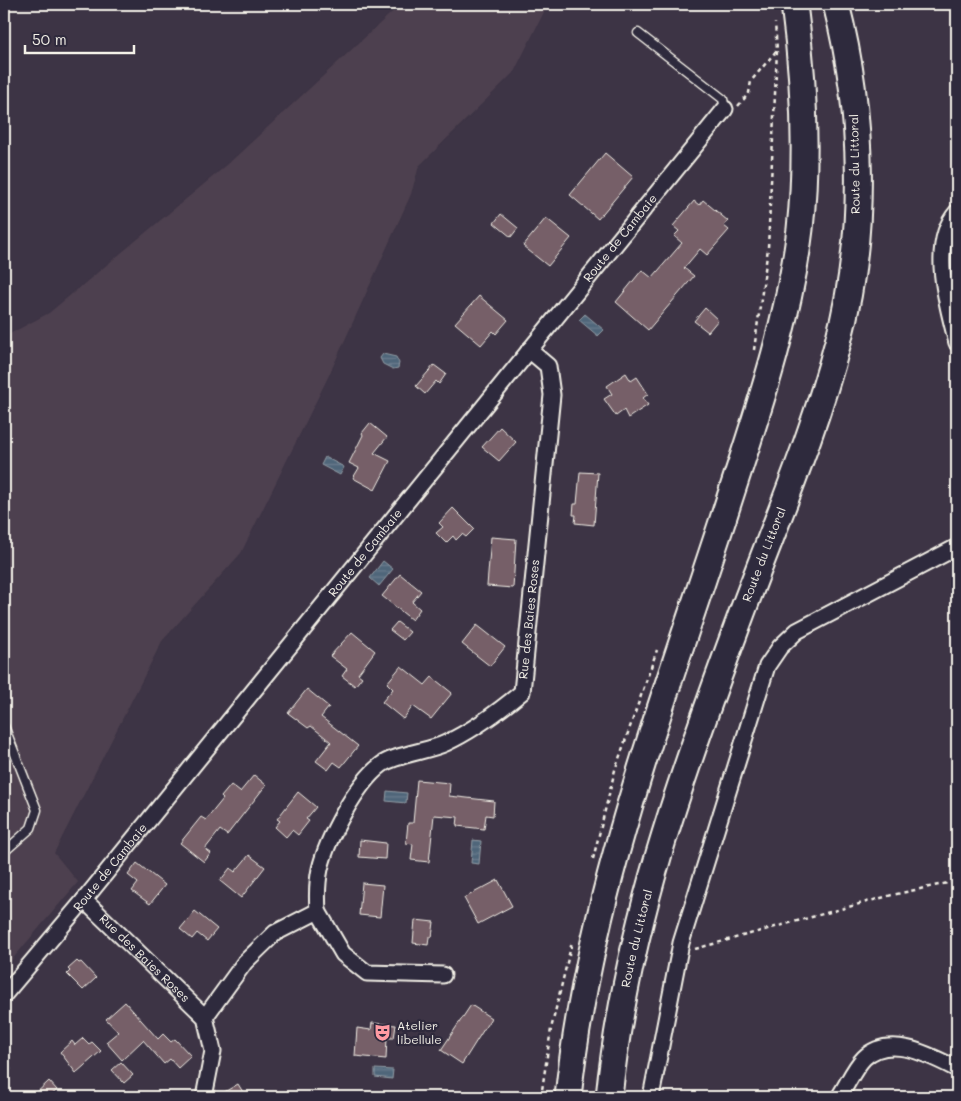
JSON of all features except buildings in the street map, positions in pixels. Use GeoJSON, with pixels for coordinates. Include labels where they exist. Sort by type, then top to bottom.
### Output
{"type":"FeatureCollection","features":[{"type":"Feature","properties":{"kind":"highway"},"geometry":{"type":"LineString","coordinates":[[568,1097],[575,1029],[601,908],[666,657],[762,398],[790,282],[800,231],[805,106],[794,4]]}},
{"type":"Feature","properties":{"kind":"highway","name":"Route du Littoral"},"geometry":{"type":"LineString","coordinates":[[609,1097],[630,960],[644,901],[687,763],[805,448],[838,340],[853,262],[858,198],[857,135],[851,70],[836,4]]}},
{"type":"Feature","properties":{"kind":"street","name":"Route de Cambaie"},"geometry":{"type":"LineString","coordinates":[[4,995],[84,900],[725,109]]}},
{"type":"Feature","properties":{"kind":"street"},"geometry":{"type":"LineString","coordinates":[[957,212],[946,234],[942,260],[944,293],[957,343]]}},
{"type":"Feature","properties":{"kind":"street","name":"Rue des Baies Roses"},"geometry":{"type":"LineString","coordinates":[[443,975],[367,973],[343,954],[318,911],[316,895],[320,868],[357,788],[382,764],[445,744],[486,721],[522,692],[552,395],[548,366],[529,350]]}},
{"type":"Feature","properties":{"kind":"street"},"geometry":{"type":"LineString","coordinates":[[651,1097],[680,953],[767,666],[780,646],[797,631],[957,547]]}},
{"type":"Feature","properties":{"kind":"street","name":"Rue des Baies Roses"},"geometry":{"type":"LineString","coordinates":[[84,900],[205,1017]]}},
{"type":"Feature","properties":{"kind":"street"},"geometry":{"type":"LineString","coordinates":[[204,1097],[213,1051],[205,1017],[245,962],[275,933],[318,911]]}},
{"type":"Feature","properties":{"kind":"street"},"geometry":{"type":"LineString","coordinates":[[839,1097],[864,1058],[877,1050],[889,1047],[900,1047],[929,1054],[957,1069]]}},
{"type":"Feature","properties":{"kind":"lane"},"geometry":{"type":"LineString","coordinates":[[638,33],[708,85],[723,99],[725,109]]}},
{"type":"Feature","properties":{"kind":"lane"},"geometry":{"type":"LineString","coordinates":[[4,726],[37,810],[31,828],[4,852]]}},
{"type":"Feature","properties":{"kind":"path"},"geometry":{"type":"LineString","coordinates":[[753,353],[768,248],[777,50],[772,4]]}},
{"type":"Feature","properties":{"kind":"path"},"geometry":{"type":"LineString","coordinates":[[725,109],[737,108],[750,93],[751,81],[777,50]]}},
{"type":"Feature","properties":{"kind":"path"},"geometry":{"type":"LineString","coordinates":[[591,866],[615,770],[666,657]]}},
{"type":"Feature","properties":{"kind":"path"},"geometry":{"type":"LineString","coordinates":[[680,953],[892,895],[957,880]]}},
{"type":"Feature","properties":{"kind":"path"},"geometry":{"type":"LineString","coordinates":[[541,1097],[551,1029],[574,934]]}},
{"type":"Feature","properties":{"kind":"shaded area"},"geometry":{"type":"Polygon","coordinates":[[[401,4],[548,4],[514,72],[419,166],[411,194],[329,375],[241,553],[162,641],[54,853],[78,882],[4,969],[4,337],[49,313],[227,165],[401,4]]]}},
{"type":"Feature","properties":{"kind":"water"},"geometry":{"type":"Polygon","coordinates":[[[585,314],[604,330],[598,336],[579,320],[585,314]]]}},
{"type":"Feature","properties":{"kind":"water"},"geometry":{"type":"Polygon","coordinates":[[[383,354],[396,357],[399,363],[398,368],[393,369],[383,364],[380,358],[383,354]]]}},
{"type":"Feature","properties":{"kind":"water"},"geometry":{"type":"Polygon","coordinates":[[[325,457],[344,467],[340,475],[321,465],[325,457]]]}},
{"type":"Feature","properties":{"kind":"water"},"geometry":{"type":"Polygon","coordinates":[[[383,561],[393,569],[379,586],[370,578],[383,561]]]}},
{"type":"Feature","properties":{"kind":"water"},"geometry":{"type":"Polygon","coordinates":[[[387,791],[407,793],[406,803],[386,801],[387,791]]]}},
{"type":"Feature","properties":{"kind":"water"},"geometry":{"type":"Polygon","coordinates":[[[473,840],[481,841],[479,864],[471,863],[473,840]]]}},
{"type":"Feature","properties":{"kind":"water"},"geometry":{"type":"Polygon","coordinates":[[[4,1054],[9,1056],[8,1063],[11,1069],[9,1075],[4,1074],[4,1054]]]}},
{"type":"Feature","properties":{"kind":"water"},"geometry":{"type":"Polygon","coordinates":[[[375,1069],[393,1070],[392,1079],[375,1077],[375,1069]]]}},
{"type":"Feature","properties":{"kind":"place","name":"Atelier libellule"},"geometry":{"type":"Point","coordinates":[383,1033]}}]}
